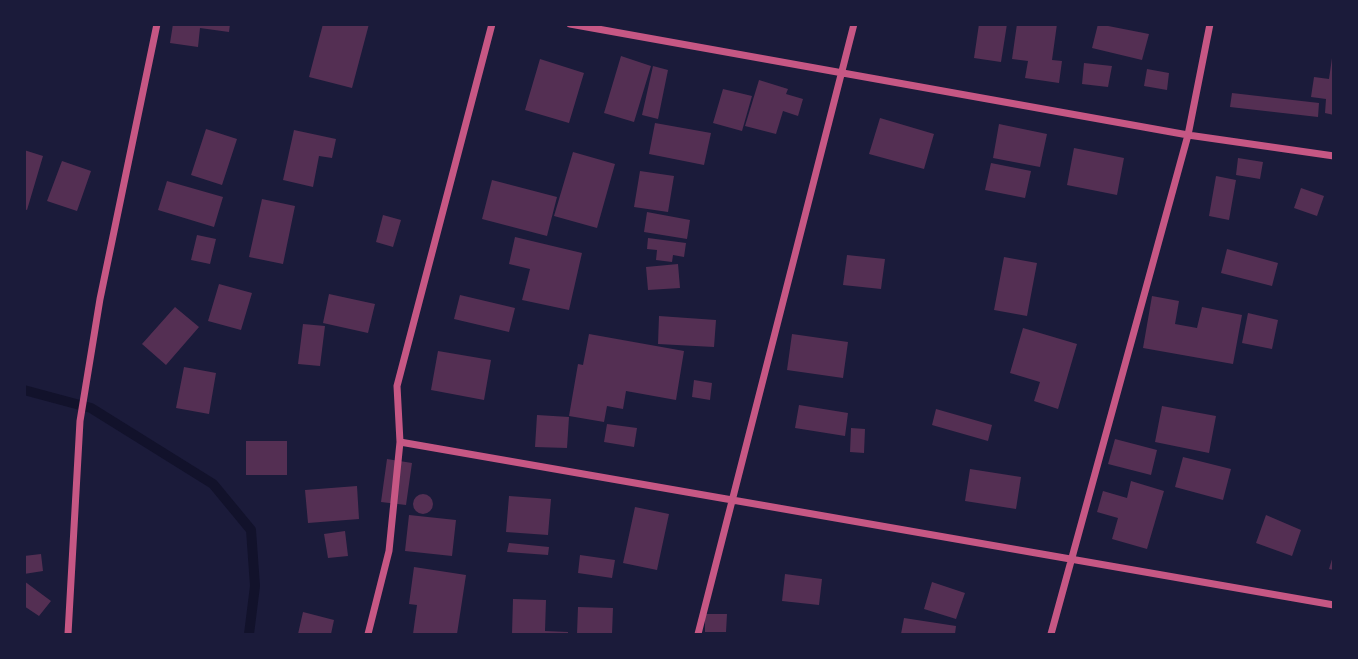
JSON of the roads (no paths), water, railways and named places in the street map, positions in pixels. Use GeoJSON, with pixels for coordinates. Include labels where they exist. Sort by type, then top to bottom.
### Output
{"type":"FeatureCollection","features":[{"type":"Feature","properties":{"kind":"street"},"geometry":{"type":"LineString","coordinates":[[68,635],[80,421],[100,299],[157,24]]}},
{"type":"Feature","properties":{"kind":"street"},"geometry":{"type":"LineString","coordinates":[[368,635],[389,551],[400,442],[397,386],[492,24]]}},
{"type":"Feature","properties":{"kind":"street"},"geometry":{"type":"LineString","coordinates":[[570,24],[841,75],[1188,135],[1334,156]]}},
{"type":"Feature","properties":{"kind":"street"},"geometry":{"type":"LineString","coordinates":[[698,635],[730,499],[855,24]]}},
{"type":"Feature","properties":{"kind":"street"},"geometry":{"type":"LineString","coordinates":[[1051,635],[1188,135],[1210,24]]}},
{"type":"Feature","properties":{"kind":"street"},"geometry":{"type":"LineString","coordinates":[[400,442],[1334,605]]}},
{"type":"Feature","properties":{"kind":"waterway"},"geometry":{"type":"LineString","coordinates":[[24,390],[91,408],[213,484],[251,530],[255,586],[249,634]]}}]}
